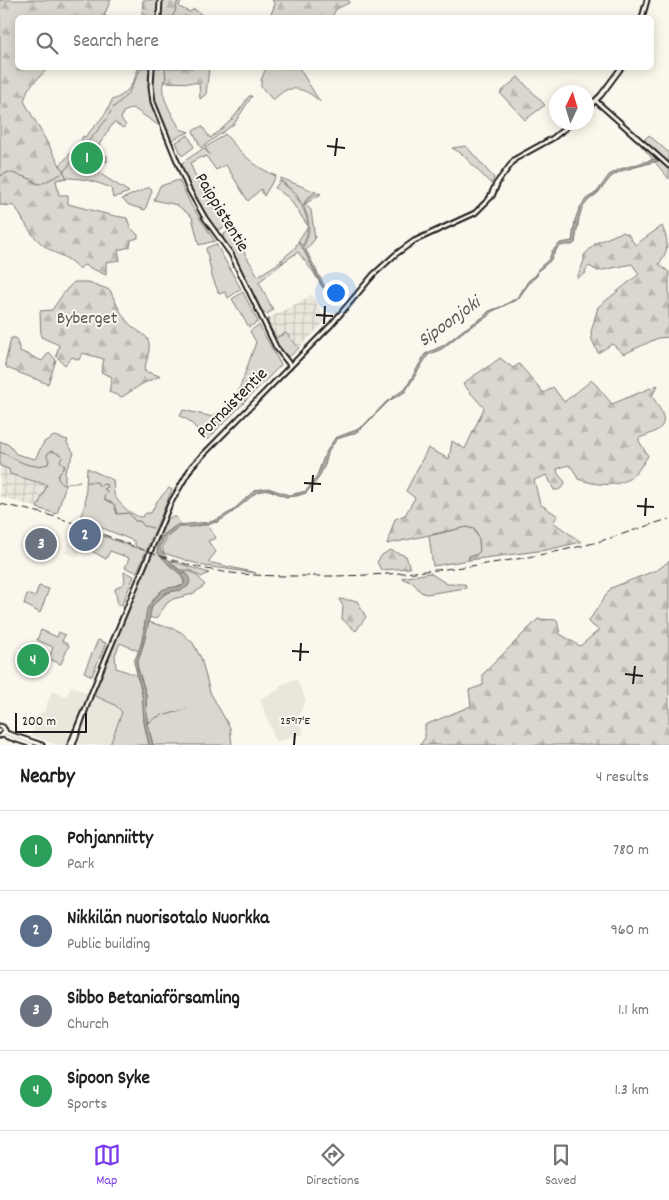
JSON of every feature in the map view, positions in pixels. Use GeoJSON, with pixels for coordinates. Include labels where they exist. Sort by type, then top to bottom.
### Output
{"type":"FeatureCollection","features":[{"type":"Feature","properties":{"kind":"street"},"geometry":{"type":"LineString","coordinates":[[159,15],[160,0]]}},
{"type":"Feature","properties":{"kind":"street"},"geometry":{"type":"LineString","coordinates":[[643,15],[647,0]]}},
{"type":"Feature","properties":{"kind":"street","name":"Paippistentie"},"geometry":{"type":"LineString","coordinates":[[152,70],[153,102],[186,183],[205,218],[231,254],[276,346],[290,365]]}},
{"type":"Feature","properties":{"kind":"street"},"geometry":{"type":"LineString","coordinates":[[619,70],[596,100],[668,164]]}},
{"type":"Feature","properties":{"kind":"street","name":"Pornaistentie"},"geometry":{"type":"LineString","coordinates":[[72,745],[170,504],[182,481],[203,454],[331,325],[366,282],[396,254],[414,241],[475,213],[490,198],[496,184],[514,159],[553,138],[563,130]]}},
{"type":"Feature","properties":{"kind":"street"},"geometry":{"type":"LineString","coordinates":[[0,726],[6,733],[42,745]]}},
{"type":"Feature","properties":{"kind":"street"},"geometry":{"type":"LineString","coordinates":[[5,730],[1,736],[32,745]]}},
{"type":"Feature","properties":{"kind":"shaded area"},"geometry":{"type":"Polygon","coordinates":[[[312,295],[326,321],[299,348],[286,333],[276,338],[268,323],[269,318],[312,295]]]}},
{"type":"Feature","properties":{"kind":"shaded area"},"geometry":{"type":"Polygon","coordinates":[[[0,466],[9,469],[10,474],[47,485],[37,507],[0,497],[0,466]]]}},
{"type":"Feature","properties":{"kind":"shaded area"},"geometry":{"type":"Polygon","coordinates":[[[68,542],[82,550],[78,557],[65,553],[68,542]]]}},
{"type":"Feature","properties":{"kind":"shaded area"},"geometry":{"type":"Polygon","coordinates":[[[296,679],[306,700],[297,718],[304,734],[276,742],[260,699],[280,689],[279,686],[296,679]]]}},
{"type":"Feature","properties":{"kind":"shaded area"},"geometry":{"type":"Polygon","coordinates":[[[71,686],[115,705],[122,712],[110,745],[57,745],[31,735],[39,714],[44,712],[52,691],[66,697],[71,686]]]}},
{"type":"Feature","properties":{"kind":"green space"},"geometry":{"type":"Polygon","coordinates":[[[0,0],[111,0],[104,15],[15,15],[15,70],[46,70],[28,89],[24,101],[67,178],[56,180],[59,195],[68,195],[68,204],[127,218],[130,227],[138,235],[138,238],[131,240],[130,247],[118,250],[120,260],[106,262],[106,275],[84,265],[79,269],[71,261],[50,250],[36,239],[15,206],[0,205],[0,0]]]}},
{"type":"Feature","properties":{"kind":"green space"},"geometry":{"type":"Polygon","coordinates":[[[143,0],[158,0],[157,15],[142,14],[143,0]]]}},
{"type":"Feature","properties":{"kind":"green space"},"geometry":{"type":"Polygon","coordinates":[[[162,0],[181,0],[179,7],[190,12],[194,9],[202,15],[161,15],[162,0]]]}},
{"type":"Feature","properties":{"kind":"green space"},"geometry":{"type":"Polygon","coordinates":[[[272,0],[349,0],[349,3],[336,9],[333,15],[269,15],[275,4],[272,0]]]}},
{"type":"Feature","properties":{"kind":"green space"},"geometry":{"type":"Polygon","coordinates":[[[137,70],[165,70],[166,78],[163,83],[163,89],[167,104],[180,129],[189,132],[169,141],[160,123],[158,125],[133,108],[123,112],[121,119],[126,125],[123,128],[114,122],[97,148],[101,155],[107,156],[107,162],[101,159],[94,163],[102,175],[129,192],[113,198],[111,188],[90,181],[67,178],[60,165],[81,141],[83,136],[85,137],[100,120],[112,100],[126,92],[135,79],[137,70]]]}},
{"type":"Feature","properties":{"kind":"green space"},"geometry":{"type":"Polygon","coordinates":[[[165,70],[209,70],[206,94],[200,99],[199,83],[163,82],[166,78],[165,70]]]}},
{"type":"Feature","properties":{"kind":"green space"},"geometry":{"type":"Polygon","coordinates":[[[265,70],[300,70],[320,102],[309,93],[296,89],[284,91],[273,100],[261,87],[261,80],[265,70]]]}},
{"type":"Feature","properties":{"kind":"green space"},"geometry":{"type":"Polygon","coordinates":[[[518,77],[545,105],[525,120],[500,93],[518,77]]]}},
{"type":"Feature","properties":{"kind":"green space"},"geometry":{"type":"Polygon","coordinates":[[[249,96],[252,96],[234,124],[201,148],[193,131],[202,126],[210,138],[232,119],[249,96]]]}},
{"type":"Feature","properties":{"kind":"green space"},"geometry":{"type":"Polygon","coordinates":[[[225,134],[248,158],[276,176],[264,196],[261,189],[248,201],[226,165],[216,170],[206,156],[190,163],[201,189],[227,227],[217,230],[198,203],[182,168],[183,162],[204,148],[210,155],[205,148],[225,134]]]}},
{"type":"Feature","properties":{"kind":"green space"},"geometry":{"type":"Polygon","coordinates":[[[188,135],[194,147],[182,156],[176,142],[188,135]]]}},
{"type":"Feature","properties":{"kind":"green space"},"geometry":{"type":"Polygon","coordinates":[[[649,135],[669,153],[669,179],[640,144],[649,135]]]}},
{"type":"Feature","properties":{"kind":"green space"},"geometry":{"type":"Polygon","coordinates":[[[466,146],[494,178],[491,184],[462,154],[452,148],[466,146]]]}},
{"type":"Feature","properties":{"kind":"green space"},"geometry":{"type":"Polygon","coordinates":[[[281,178],[316,192],[307,198],[303,206],[295,192],[280,180],[281,178]]]}},
{"type":"Feature","properties":{"kind":"green space"},"geometry":{"type":"Polygon","coordinates":[[[179,180],[191,205],[215,241],[199,245],[192,217],[177,205],[154,200],[160,186],[179,180]]]}},
{"type":"Feature","properties":{"kind":"green space"},"geometry":{"type":"Polygon","coordinates":[[[280,181],[299,201],[307,219],[307,225],[289,198],[275,188],[280,181]]]}},
{"type":"Feature","properties":{"kind":"green space"},"geometry":{"type":"Polygon","coordinates":[[[151,188],[152,191],[145,210],[129,205],[122,199],[151,188]]]}},
{"type":"Feature","properties":{"kind":"green space"},"geometry":{"type":"Polygon","coordinates":[[[318,193],[321,194],[305,204],[311,210],[315,239],[306,250],[325,290],[303,247],[307,239],[309,227],[304,205],[309,198],[318,193]]]}},
{"type":"Feature","properties":{"kind":"green space"},"geometry":{"type":"Polygon","coordinates":[[[662,226],[667,246],[659,264],[669,272],[669,337],[658,338],[624,354],[612,344],[598,353],[592,340],[591,332],[598,307],[639,274],[632,264],[598,271],[589,266],[585,271],[586,273],[577,278],[584,261],[584,255],[596,243],[622,232],[628,234],[635,245],[662,226]]]}},
{"type":"Feature","properties":{"kind":"green space"},"geometry":{"type":"Polygon","coordinates":[[[307,227],[306,237],[302,246],[298,241],[307,227]]]}},
{"type":"Feature","properties":{"kind":"green space"},"geometry":{"type":"Polygon","coordinates":[[[231,230],[258,276],[284,262],[259,282],[273,310],[267,314],[264,313],[258,304],[223,238],[224,234],[231,230]]]}},
{"type":"Feature","properties":{"kind":"green space"},"geometry":{"type":"Polygon","coordinates":[[[298,242],[323,288],[298,252],[285,261],[280,261],[295,248],[298,242]]]}},
{"type":"Feature","properties":{"kind":"green space"},"geometry":{"type":"Polygon","coordinates":[[[216,244],[241,289],[228,298],[225,292],[219,294],[212,276],[206,248],[216,244]]]}},
{"type":"Feature","properties":{"kind":"green space","name":"Byberget"},"geometry":{"type":"Polygon","coordinates":[[[74,282],[88,282],[110,290],[129,324],[148,340],[149,350],[144,371],[160,376],[142,384],[122,397],[109,392],[112,377],[101,372],[104,359],[82,353],[79,360],[72,357],[65,365],[56,356],[59,345],[41,337],[40,311],[52,310],[65,291],[74,282]]]}},
{"type":"Feature","properties":{"kind":"green space"},"geometry":{"type":"Polygon","coordinates":[[[243,292],[258,322],[249,327],[232,299],[243,292]]]}},
{"type":"Feature","properties":{"kind":"green space"},"geometry":{"type":"Polygon","coordinates":[[[269,318],[268,323],[276,338],[286,333],[299,348],[289,357],[275,341],[266,321],[269,318]]]}},
{"type":"Feature","properties":{"kind":"green space"},"geometry":{"type":"Polygon","coordinates":[[[259,325],[281,365],[245,401],[238,393],[256,342],[250,331],[259,325]]]}},
{"type":"Feature","properties":{"kind":"green space"},"geometry":{"type":"Polygon","coordinates":[[[11,338],[16,338],[20,351],[42,361],[49,352],[56,360],[48,384],[7,368],[5,364],[11,338]]]}},
{"type":"Feature","properties":{"kind":"green space"},"geometry":{"type":"Polygon","coordinates":[[[500,358],[513,368],[519,364],[544,393],[553,387],[564,402],[592,380],[612,404],[658,385],[652,396],[661,412],[663,423],[656,431],[639,438],[648,456],[634,475],[614,484],[599,484],[578,479],[573,469],[568,465],[557,469],[558,474],[565,482],[560,489],[554,490],[547,475],[534,480],[540,504],[558,516],[553,522],[581,542],[546,550],[469,560],[469,556],[476,555],[480,551],[479,539],[474,529],[467,527],[387,544],[395,519],[405,515],[415,498],[406,491],[428,448],[449,459],[452,441],[465,449],[484,408],[463,384],[500,358]]]}},
{"type":"Feature","properties":{"kind":"green space"},"geometry":{"type":"Polygon","coordinates":[[[237,395],[244,403],[222,425],[214,415],[219,413],[237,395]]]}},
{"type":"Feature","properties":{"kind":"green space"},"geometry":{"type":"Polygon","coordinates":[[[183,410],[213,417],[220,426],[208,440],[188,420],[180,416],[183,410]]]}},
{"type":"Feature","properties":{"kind":"green space"},"geometry":{"type":"Polygon","coordinates":[[[54,436],[68,440],[67,443],[74,453],[65,472],[65,487],[57,514],[37,508],[47,485],[10,474],[9,469],[0,466],[0,441],[9,445],[16,454],[35,459],[44,442],[54,436]]]}},
{"type":"Feature","properties":{"kind":"green space"},"geometry":{"type":"Polygon","coordinates":[[[87,468],[113,480],[115,497],[121,505],[138,516],[142,517],[146,513],[151,513],[157,501],[169,488],[172,490],[137,572],[125,568],[129,558],[110,551],[106,559],[90,550],[92,547],[96,549],[97,547],[88,543],[93,539],[92,532],[136,548],[134,541],[79,520],[85,505],[87,468]]]}},
{"type":"Feature","properties":{"kind":"green space"},"geometry":{"type":"Polygon","coordinates":[[[171,517],[176,517],[181,524],[161,537],[158,553],[178,572],[184,585],[162,591],[151,603],[139,651],[120,643],[115,655],[116,668],[136,675],[141,686],[144,722],[149,745],[110,745],[122,712],[115,705],[91,694],[162,522],[171,517]]]}},
{"type":"Feature","properties":{"kind":"green space"},"geometry":{"type":"Polygon","coordinates":[[[208,525],[216,538],[208,541],[216,552],[208,562],[256,573],[204,566],[164,553],[162,547],[166,539],[179,527],[208,525]]]}},
{"type":"Feature","properties":{"kind":"green space"},"geometry":{"type":"Polygon","coordinates":[[[466,527],[474,529],[479,539],[480,552],[469,556],[469,560],[433,566],[429,536],[466,527]]]}},
{"type":"Feature","properties":{"kind":"green space"},"geometry":{"type":"Polygon","coordinates":[[[390,550],[406,556],[410,568],[381,570],[377,562],[382,555],[390,550]]]}},
{"type":"Feature","properties":{"kind":"green space"},"geometry":{"type":"Polygon","coordinates":[[[168,560],[209,573],[201,577],[190,570],[180,570],[168,560]]]}},
{"type":"Feature","properties":{"kind":"green space"},"geometry":{"type":"Polygon","coordinates":[[[669,561],[669,745],[420,745],[425,738],[425,725],[471,706],[469,690],[483,685],[483,674],[538,619],[557,620],[560,634],[580,646],[599,630],[588,622],[611,588],[659,569],[669,561]]]}},
{"type":"Feature","properties":{"kind":"green space"},"geometry":{"type":"Polygon","coordinates":[[[184,571],[193,573],[205,585],[193,594],[173,599],[167,603],[156,619],[149,617],[151,609],[158,598],[188,586],[184,571]]]}},
{"type":"Feature","properties":{"kind":"green space"},"geometry":{"type":"Polygon","coordinates":[[[124,572],[134,576],[122,605],[118,605],[115,589],[124,583],[124,572]]]}},
{"type":"Feature","properties":{"kind":"green space"},"geometry":{"type":"Polygon","coordinates":[[[430,573],[447,584],[465,584],[466,588],[426,594],[421,592],[413,583],[401,578],[430,573]]]}},
{"type":"Feature","properties":{"kind":"green space"},"geometry":{"type":"Polygon","coordinates":[[[39,586],[49,589],[40,613],[24,604],[27,594],[35,597],[39,586]]]}},
{"type":"Feature","properties":{"kind":"green space"},"geometry":{"type":"Polygon","coordinates":[[[339,599],[357,601],[366,617],[356,631],[342,619],[343,606],[339,599]]]}},
{"type":"Feature","properties":{"kind":"green space"},"geometry":{"type":"Polygon","coordinates":[[[148,622],[181,632],[193,643],[201,658],[210,692],[230,728],[232,745],[153,745],[147,721],[146,694],[137,665],[148,622]]]}},
{"type":"Feature","properties":{"kind":"green space"},"geometry":{"type":"Polygon","coordinates":[[[41,630],[57,637],[59,632],[65,635],[62,641],[69,645],[61,664],[49,659],[53,647],[37,640],[41,630]]]}},
{"type":"Feature","properties":{"kind":"green space"},"geometry":{"type":"Polygon","coordinates":[[[98,640],[106,643],[92,676],[84,672],[98,640]]]}},
{"type":"Feature","properties":{"kind":"water"},"geometry":{"type":"Polygon","coordinates":[[[660,159],[658,161],[621,171],[611,177],[598,193],[582,208],[575,243],[558,247],[550,261],[538,271],[537,276],[518,299],[491,312],[487,317],[464,331],[442,349],[428,355],[405,392],[389,401],[361,429],[353,434],[337,439],[329,450],[325,465],[318,479],[306,493],[286,497],[269,490],[257,492],[218,522],[191,527],[179,527],[165,537],[160,547],[161,551],[175,567],[188,575],[190,582],[182,590],[167,592],[152,606],[145,639],[137,662],[146,694],[147,721],[153,745],[149,745],[144,722],[142,694],[134,662],[142,642],[147,609],[150,604],[162,590],[182,586],[185,582],[181,574],[171,567],[158,553],[157,549],[161,537],[177,525],[210,522],[218,519],[232,511],[255,490],[268,488],[289,495],[306,491],[316,478],[325,454],[335,438],[363,426],[386,402],[406,388],[425,354],[444,345],[489,311],[503,306],[518,297],[528,281],[536,275],[538,269],[549,259],[552,251],[560,243],[572,241],[575,220],[579,209],[586,199],[597,192],[609,175],[620,169],[660,159]]]}},
{"type":"Feature","properties":{"kind":"waterway"},"geometry":{"type":"LineString","coordinates":[[173,15],[178,0]]}},
{"type":"Feature","properties":{"kind":"waterway"},"geometry":{"type":"LineString","coordinates":[[113,108],[128,94],[140,70]]}},
{"type":"Feature","properties":{"kind":"waterway"},"geometry":{"type":"LineString","coordinates":[[109,115],[111,111]]}},
{"type":"Feature","properties":{"kind":"waterway"},"geometry":{"type":"LineString","coordinates":[[88,142],[107,119]]}},
{"type":"Feature","properties":{"kind":"waterway"},"geometry":{"type":"LineString","coordinates":[[63,172],[87,144]]}},
{"type":"Feature","properties":{"kind":"waterway"},"geometry":{"type":"LineString","coordinates":[[0,176],[9,172],[41,184]]}},
{"type":"Feature","properties":{"kind":"waterway"},"geometry":{"type":"LineString","coordinates":[[43,183],[61,174]]}},
{"type":"Feature","properties":{"kind":"waterway"},"geometry":{"type":"LineString","coordinates":[[0,452],[34,466],[48,464],[47,456],[52,451],[61,455],[60,461],[65,466],[58,476],[63,485],[80,481]]}},
{"type":"Feature","properties":{"kind":"waterway"},"geometry":{"type":"LineString","coordinates":[[87,482],[97,482],[99,486],[107,485],[108,487],[104,489],[108,492],[104,495],[105,500],[114,504],[117,514],[129,513],[135,521],[140,521],[144,526],[153,528]]}},
{"type":"Feature","properties":{"kind":"waterway"},"geometry":{"type":"LineString","coordinates":[[166,715],[186,709]]}},
{"type":"Feature","properties":{"kind":"waterway"},"geometry":{"type":"LineString","coordinates":[[146,724],[163,715]]}},
{"type":"Feature","properties":{"kind":"railway"},"geometry":{"type":"LineString","coordinates":[[0,504],[59,518],[148,552],[202,568],[228,573],[268,576],[377,575],[448,569],[518,559],[586,545],[669,519]]}},
{"type":"Feature","properties":{"kind":"place","name":"Pohjanniitty"},"geometry":{"type":"Point","coordinates":[87,158]}},
{"type":"Feature","properties":{"kind":"place","name":"Nikkilän nuorisotalo Nuorkka"},"geometry":{"type":"Point","coordinates":[85,535]}},
{"type":"Feature","properties":{"kind":"place","name":"Sibbo Betaniaförsamling"},"geometry":{"type":"Point","coordinates":[41,544]}},
{"type":"Feature","properties":{"kind":"place","name":"Sipoon Syke"},"geometry":{"type":"Point","coordinates":[33,660]}},
{"type":"Feature","properties":{"kind":"water label","name":"Sipoonjoki"},"geometry":{"type":"Point","coordinates":[450,323]}}]}
